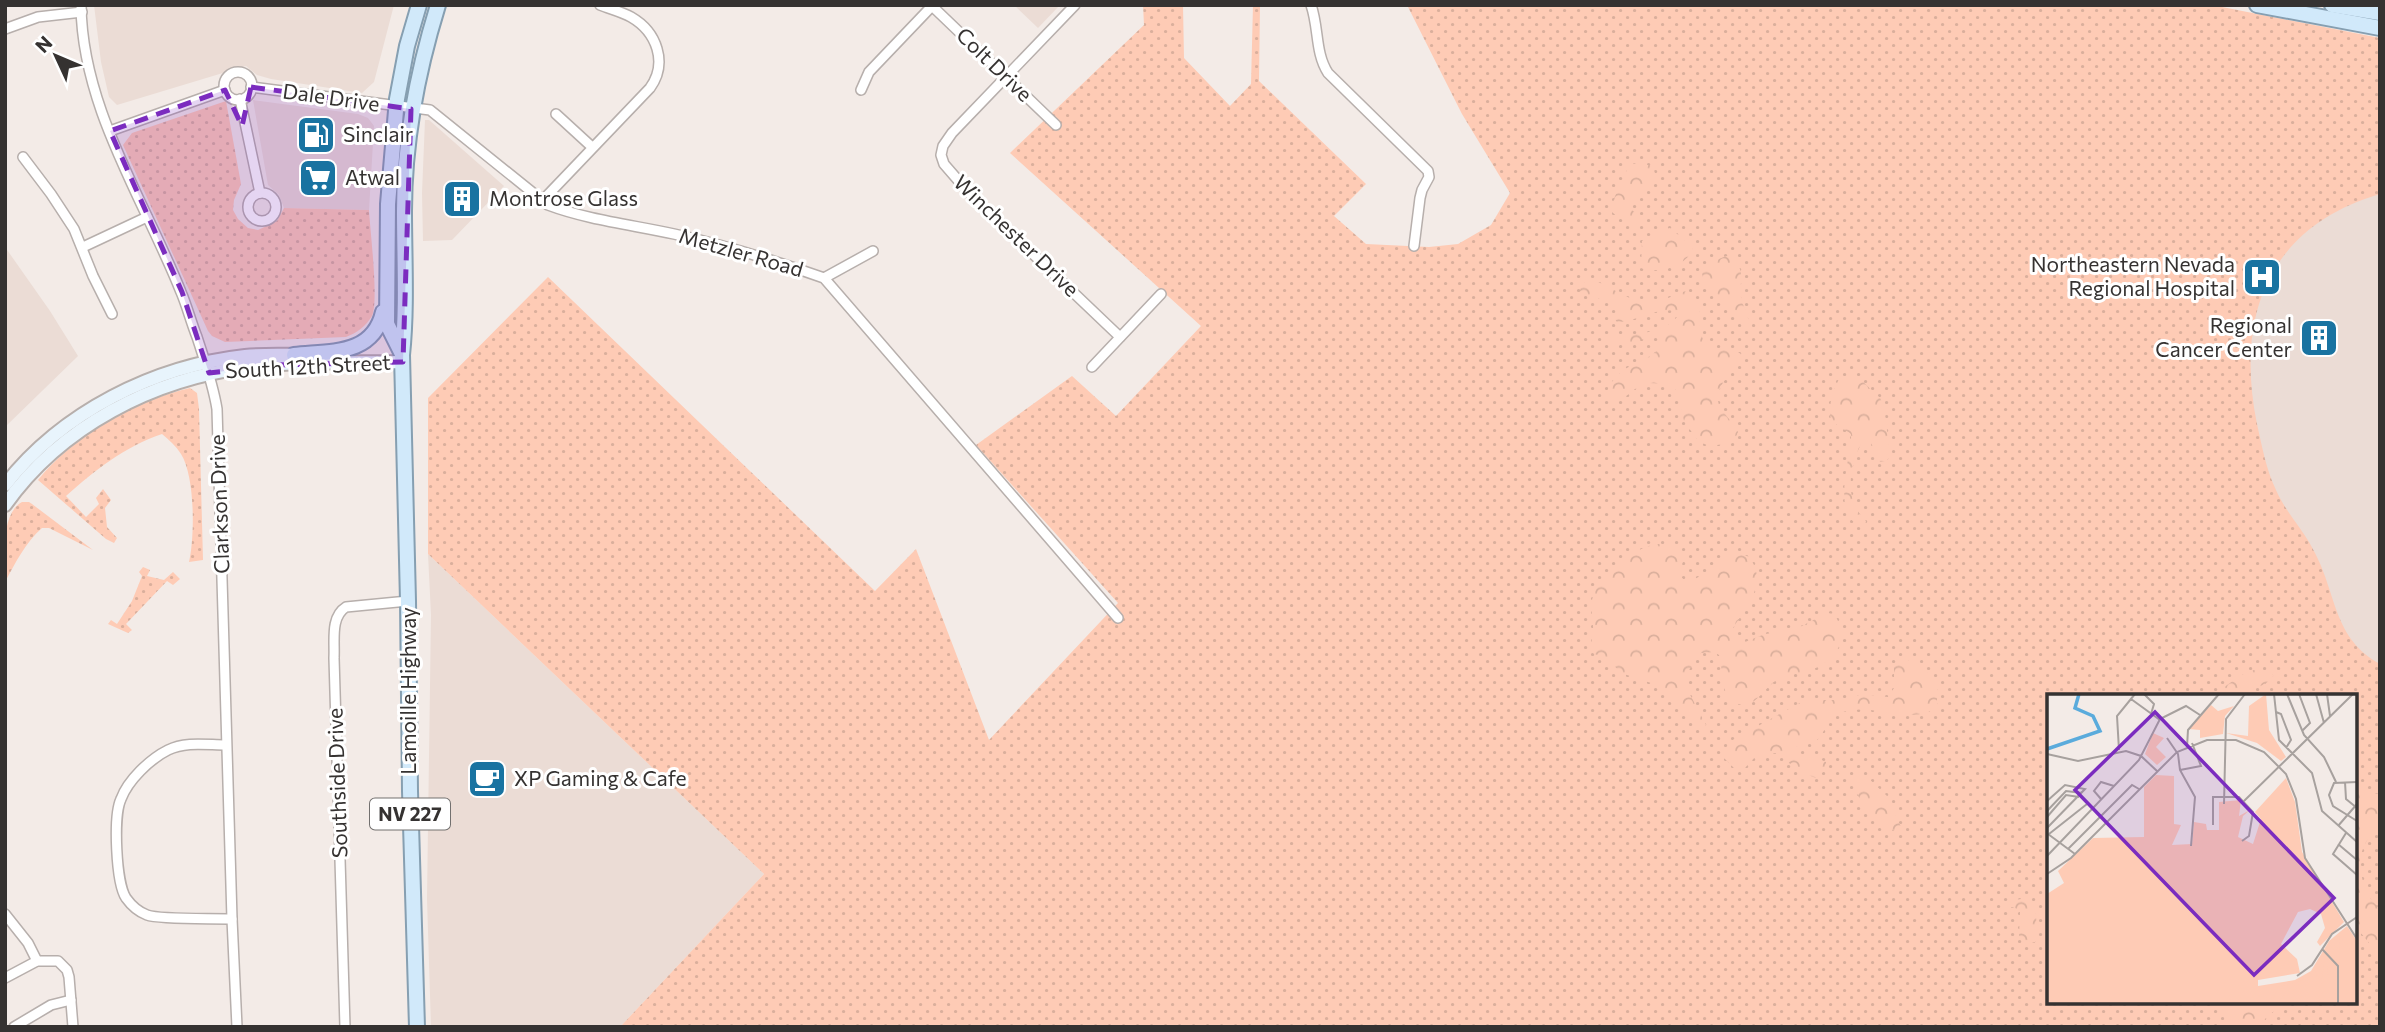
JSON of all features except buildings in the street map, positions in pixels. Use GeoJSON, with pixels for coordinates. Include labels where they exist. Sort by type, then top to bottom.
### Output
{"type":"FeatureCollection","features":[{"type":"Feature","properties":{"kind":"main road","name":"Lamoille Highway"},"geometry":{"type":"LineString","coordinates":[[417,1027],[402,359],[406,298],[404,108],[407,46],[419,5]]}},
{"type":"Feature","properties":{"kind":"main road","name":"Lamoille Highway"},"geometry":{"type":"LineString","coordinates":[[402,359],[387,324],[388,204],[404,108],[438,5]]}},
{"type":"Feature","properties":{"kind":"main road"},"geometry":{"type":"LineString","coordinates":[[2257,5],[2380,28]]}},
{"type":"Feature","properties":{"kind":"main road"},"geometry":{"type":"LineString","coordinates":[[2332,5],[2380,13]]}},
{"type":"Feature","properties":{"kind":"main road"},"geometry":{"type":"LineString","coordinates":[[294,355],[355,347],[373,336],[382,317],[388,255]]}},
{"type":"Feature","properties":{"kind":"main road","name":"South 12th Street"},"geometry":{"type":"LineString","coordinates":[[5,505],[11,479],[112,410],[207,368],[243,356],[402,359]]}},
{"type":"Feature","properties":{"kind":"main road","name":"South 12th Street"},"geometry":{"type":"LineString","coordinates":[[207,368],[402,359]]}},
{"type":"Feature","properties":{"kind":"street"},"geometry":{"type":"LineString","coordinates":[[542,201],[650,88],[659,69],[655,40],[646,28],[630,16],[600,5]]}},
{"type":"Feature","properties":{"kind":"street","name":"Winchester Drive"},"geometry":{"type":"LineString","coordinates":[[1075,5],[947,139],[941,155],[944,164],[970,194],[1120,337]]}},
{"type":"Feature","properties":{"kind":"street"},"geometry":{"type":"LineString","coordinates":[[1311,5],[1319,54],[1329,75],[1428,170],[1430,177],[1422,190],[1414,246]]}},
{"type":"Feature","properties":{"kind":"street"},"geometry":{"type":"LineString","coordinates":[[861,90],[869,72],[932,6]]}},
{"type":"Feature","properties":{"kind":"street","name":"Colt Drive"},"geometry":{"type":"LineString","coordinates":[[932,6],[1056,125]]}},
{"type":"Feature","properties":{"kind":"street"},"geometry":{"type":"LineString","coordinates":[[5,29],[38,18],[82,9]]}},
{"type":"Feature","properties":{"kind":"street","name":"Clarkson Drive"},"geometry":{"type":"LineString","coordinates":[[82,9],[88,62],[110,131],[182,292],[207,368],[216,409],[237,1027]]}},
{"type":"Feature","properties":{"kind":"street","name":"Dale Drive"},"geometry":{"type":"LineString","coordinates":[[110,131],[225,90],[227,77],[239,72],[247,76],[251,87],[404,108]]}},
{"type":"Feature","properties":{"kind":"street"},"geometry":{"type":"LineString","coordinates":[[225,90],[229,97],[240,99],[248,95],[251,87]]}},
{"type":"Feature","properties":{"kind":"street"},"geometry":{"type":"LineString","coordinates":[[240,99],[260,193]]}},
{"type":"Feature","properties":{"kind":"street","name":"Metzler Road"},"geometry":{"type":"LineString","coordinates":[[404,108],[430,110],[437,114],[542,201],[572,213],[677,235],[824,278],[1118,618]]}},
{"type":"Feature","properties":{"kind":"street"},"geometry":{"type":"LineString","coordinates":[[556,114],[592,147]]}},
{"type":"Feature","properties":{"kind":"street"},"geometry":{"type":"LineString","coordinates":[[23,157],[51,194],[83,247],[93,276],[112,314]]}},
{"type":"Feature","properties":{"kind":"street"},"geometry":{"type":"LineString","coordinates":[[83,247],[147,217]]}},
{"type":"Feature","properties":{"kind":"street"},"geometry":{"type":"LineString","coordinates":[[824,278],[873,251]]}},
{"type":"Feature","properties":{"kind":"street"},"geometry":{"type":"LineString","coordinates":[[1093,367],[1161,294]]}},
{"type":"Feature","properties":{"kind":"street","name":"Southside Drive"},"geometry":{"type":"LineString","coordinates":[[345,1027],[334,658],[336,618],[346,607],[408,601]]}},
{"type":"Feature","properties":{"kind":"street"},"geometry":{"type":"LineString","coordinates":[[226,745],[186,744],[163,753],[130,783],[117,812],[121,886],[126,898],[135,908],[148,916],[232,919]]}},
{"type":"Feature","properties":{"kind":"street"},"geometry":{"type":"LineString","coordinates":[[5,915],[28,943],[37,961]]}},
{"type":"Feature","properties":{"kind":"street"},"geometry":{"type":"LineString","coordinates":[[5,978],[37,961],[58,961],[64,965],[69,977],[73,1027]]}},
{"type":"Feature","properties":{"kind":"street"},"geometry":{"type":"LineString","coordinates":[[14,1027],[51,1005],[71,1000]]}},
{"type":"Feature","properties":{"kind":"highlighted area"},"geometry":{"type":"Polygon","coordinates":[[[251,87],[411,109],[403,362],[275,365],[209,373],[182,292],[110,131],[225,90],[242,126],[251,87]]]}},
{"type":"Feature","properties":{"kind":"shaded area"},"geometry":{"type":"Polygon","coordinates":[[[94,5],[394,5],[374,82],[362,93],[271,79],[257,75],[246,66],[117,105],[109,97],[101,62],[94,5]]]}},
{"type":"Feature","properties":{"kind":"shaded area"},"geometry":{"type":"Polygon","coordinates":[[[1014,5],[1060,5],[1038,28],[1014,5]]]}},
{"type":"Feature","properties":{"kind":"shaded area","name":"Northeastern Nevada Regional Hospital"},"geometry":{"type":"Polygon","coordinates":[[[2380,38],[2380,970],[2357,694],[2350,694],[1915,517],[2380,38]]]}},
{"type":"Feature","properties":{"kind":"shaded area"},"geometry":{"type":"Polygon","coordinates":[[[253,100],[358,114],[368,118],[374,126],[369,210],[284,208],[279,195],[268,185],[253,100]]]}},
{"type":"Feature","properties":{"kind":"shaded area"},"geometry":{"type":"Polygon","coordinates":[[[425,120],[429,120],[504,186],[452,240],[423,241],[425,120]]]}},
{"type":"Feature","properties":{"kind":"shaded area"},"geometry":{"type":"Polygon","coordinates":[[[5,247],[78,356],[5,427],[5,247]]]}},
{"type":"Feature","properties":{"kind":"shaded area"},"geometry":{"type":"Polygon","coordinates":[[[428,554],[764,874],[620,1027],[431,1027],[427,899],[431,615],[428,554]]]}},
{"type":"Feature","properties":{"kind":"green space"},"geometry":{"type":"Polygon","coordinates":[[[1143,5],[1183,5],[1184,58],[1230,106],[1251,84],[1253,5],[1260,5],[1259,81],[1366,184],[1334,216],[1366,244],[1429,247],[1458,244],[1491,225],[1510,193],[1462,114],[1407,5],[2212,5],[2380,38],[2380,194],[2342,209],[2310,229],[2286,253],[2268,281],[2257,312],[2251,347],[2251,384],[2265,457],[2280,498],[2315,553],[2345,629],[2353,642],[2380,664],[2380,1027],[620,1027],[764,874],[428,554],[428,398],[548,277],[875,591],[916,549],[989,740],[1118,603],[976,445],[1072,376],[1116,416],[1201,326],[1010,153],[1144,25],[1143,5]]]}},
{"type":"Feature","properties":{"kind":"green space"},"geometry":{"type":"Polygon","coordinates":[[[226,101],[241,184],[233,210],[248,228],[258,230],[277,221],[284,208],[369,210],[374,308],[370,320],[354,333],[346,337],[225,342],[208,331],[123,145],[132,133],[226,101]]]}},
{"type":"Feature","properties":{"kind":"green space"},"geometry":{"type":"Polygon","coordinates":[[[1640,162],[1653,167],[1657,180],[1630,205],[1642,218],[1639,227],[1634,228],[1613,213],[1613,206],[1627,166],[1640,162]]]}},
{"type":"Feature","properties":{"kind":"green space"},"geometry":{"type":"Polygon","coordinates":[[[1670,228],[1693,247],[1690,254],[1672,267],[1655,270],[1641,268],[1642,241],[1670,228]]]}},
{"type":"Feature","properties":{"kind":"green space"},"geometry":{"type":"Polygon","coordinates":[[[1727,256],[1734,260],[1740,269],[1741,297],[1748,320],[1744,327],[1727,303],[1704,283],[1702,273],[1727,256]]]}},
{"type":"Feature","properties":{"kind":"green space"},"geometry":{"type":"Polygon","coordinates":[[[1592,280],[1638,301],[1654,302],[1686,291],[1693,294],[1699,305],[1704,341],[1711,347],[1741,354],[1722,384],[1718,397],[1720,408],[1738,432],[1733,443],[1709,446],[1698,441],[1684,421],[1678,392],[1669,384],[1649,383],[1635,389],[1620,401],[1609,400],[1606,395],[1618,374],[1652,355],[1663,341],[1656,336],[1628,343],[1610,343],[1612,337],[1656,330],[1677,317],[1676,311],[1669,310],[1617,322],[1614,318],[1617,312],[1614,307],[1580,291],[1583,283],[1592,280]]]}},
{"type":"Feature","properties":{"kind":"green space"},"geometry":{"type":"Polygon","coordinates":[[[1848,376],[1861,380],[1880,398],[1884,406],[1890,454],[1887,461],[1880,462],[1870,441],[1863,440],[1854,461],[1851,493],[1866,521],[1865,526],[1854,522],[1847,513],[1845,501],[1851,434],[1831,421],[1830,415],[1831,400],[1839,379],[1848,376]]]}},
{"type":"Feature","properties":{"kind":"green space"},"geometry":{"type":"Polygon","coordinates":[[[190,388],[197,393],[199,409],[203,560],[189,562],[193,522],[189,477],[181,454],[162,434],[111,460],[66,496],[86,517],[99,504],[96,498],[103,489],[111,500],[105,508],[107,527],[117,538],[114,543],[38,480],[68,449],[107,422],[149,401],[190,388]]]}},
{"type":"Feature","properties":{"kind":"green space"},"geometry":{"type":"Polygon","coordinates":[[[22,502],[32,504],[93,550],[49,528],[42,528],[26,546],[5,582],[7,526],[15,508],[22,502]]]}},
{"type":"Feature","properties":{"kind":"green space"},"geometry":{"type":"Polygon","coordinates":[[[1657,544],[1676,547],[1685,555],[1679,574],[1690,580],[1730,554],[1745,555],[1750,559],[1757,574],[1757,583],[1751,600],[1731,632],[1732,638],[1745,642],[1765,634],[1794,630],[1827,613],[1834,614],[1839,624],[1841,641],[1838,649],[1817,667],[1777,680],[1757,699],[1746,705],[1733,701],[1726,692],[1719,655],[1714,652],[1701,653],[1689,670],[1685,685],[1706,725],[1703,730],[1657,685],[1621,673],[1606,657],[1594,654],[1591,649],[1591,608],[1595,591],[1618,564],[1638,551],[1657,544]]]}},
{"type":"Feature","properties":{"kind":"green space"},"geometry":{"type":"Polygon","coordinates":[[[143,567],[150,570],[147,576],[164,580],[173,572],[180,579],[173,585],[167,581],[126,624],[132,630],[128,633],[108,624],[111,620],[117,624],[132,601],[142,576],[139,572],[143,567]]]}},
{"type":"Feature","properties":{"kind":"green space"},"geometry":{"type":"Polygon","coordinates":[[[1906,659],[1919,665],[1937,681],[1937,707],[1914,715],[1862,710],[1838,714],[1831,719],[1817,740],[1803,743],[1790,751],[1795,757],[1814,757],[1826,762],[1826,769],[1816,778],[1800,772],[1777,753],[1757,755],[1738,772],[1724,758],[1722,753],[1731,741],[1805,700],[1844,700],[1862,694],[1888,697],[1894,688],[1894,664],[1906,659]]]}},
{"type":"Feature","properties":{"kind":"green space"},"geometry":{"type":"Polygon","coordinates":[[[2254,670],[2267,671],[2274,675],[2268,682],[2247,694],[2215,694],[2241,675],[2254,670]]]}},
{"type":"Feature","properties":{"kind":"green space"},"geometry":{"type":"Polygon","coordinates":[[[1853,775],[1868,778],[1887,796],[1905,836],[1887,827],[1870,812],[1857,794],[1853,775]]]}},
{"type":"Feature","properties":{"kind":"green space"},"geometry":{"type":"Polygon","coordinates":[[[2357,792],[2380,794],[2380,826],[2366,842],[2360,860],[2366,889],[2380,912],[2380,956],[2357,928],[2357,792]]]}},
{"type":"Feature","properties":{"kind":"green space"},"geometry":{"type":"Polygon","coordinates":[[[2027,898],[2036,912],[2036,924],[2035,942],[2027,944],[2019,936],[2020,912],[2004,905],[2009,901],[2027,898]]]}},
{"type":"Feature","properties":{"kind":"green space"},"geometry":{"type":"Polygon","coordinates":[[[2217,1004],[2282,1004],[2265,1019],[2263,1027],[2229,1027],[2217,1004]]]}},
{"type":"Feature","properties":{"kind":"place","name":"Sinclair"},"geometry":{"type":"Point","coordinates":[316,135]}},
{"type":"Feature","properties":{"kind":"place","name":"Atwal"},"geometry":{"type":"Point","coordinates":[318,178]}},
{"type":"Feature","properties":{"kind":"place","name":"Montrose Glass"},"geometry":{"type":"Point","coordinates":[462,199]}},
{"type":"Feature","properties":{"kind":"place","name":"Northeastern Nevada Regional Hospital"},"geometry":{"type":"Point","coordinates":[2262,277]}},
{"type":"Feature","properties":{"kind":"place","name":"Regional Cancer Center"},"geometry":{"type":"Point","coordinates":[2319,338]}},
{"type":"Feature","properties":{"kind":"place","name":"XP Gaming & Cafe"},"geometry":{"type":"Point","coordinates":[487,779]}}]}
